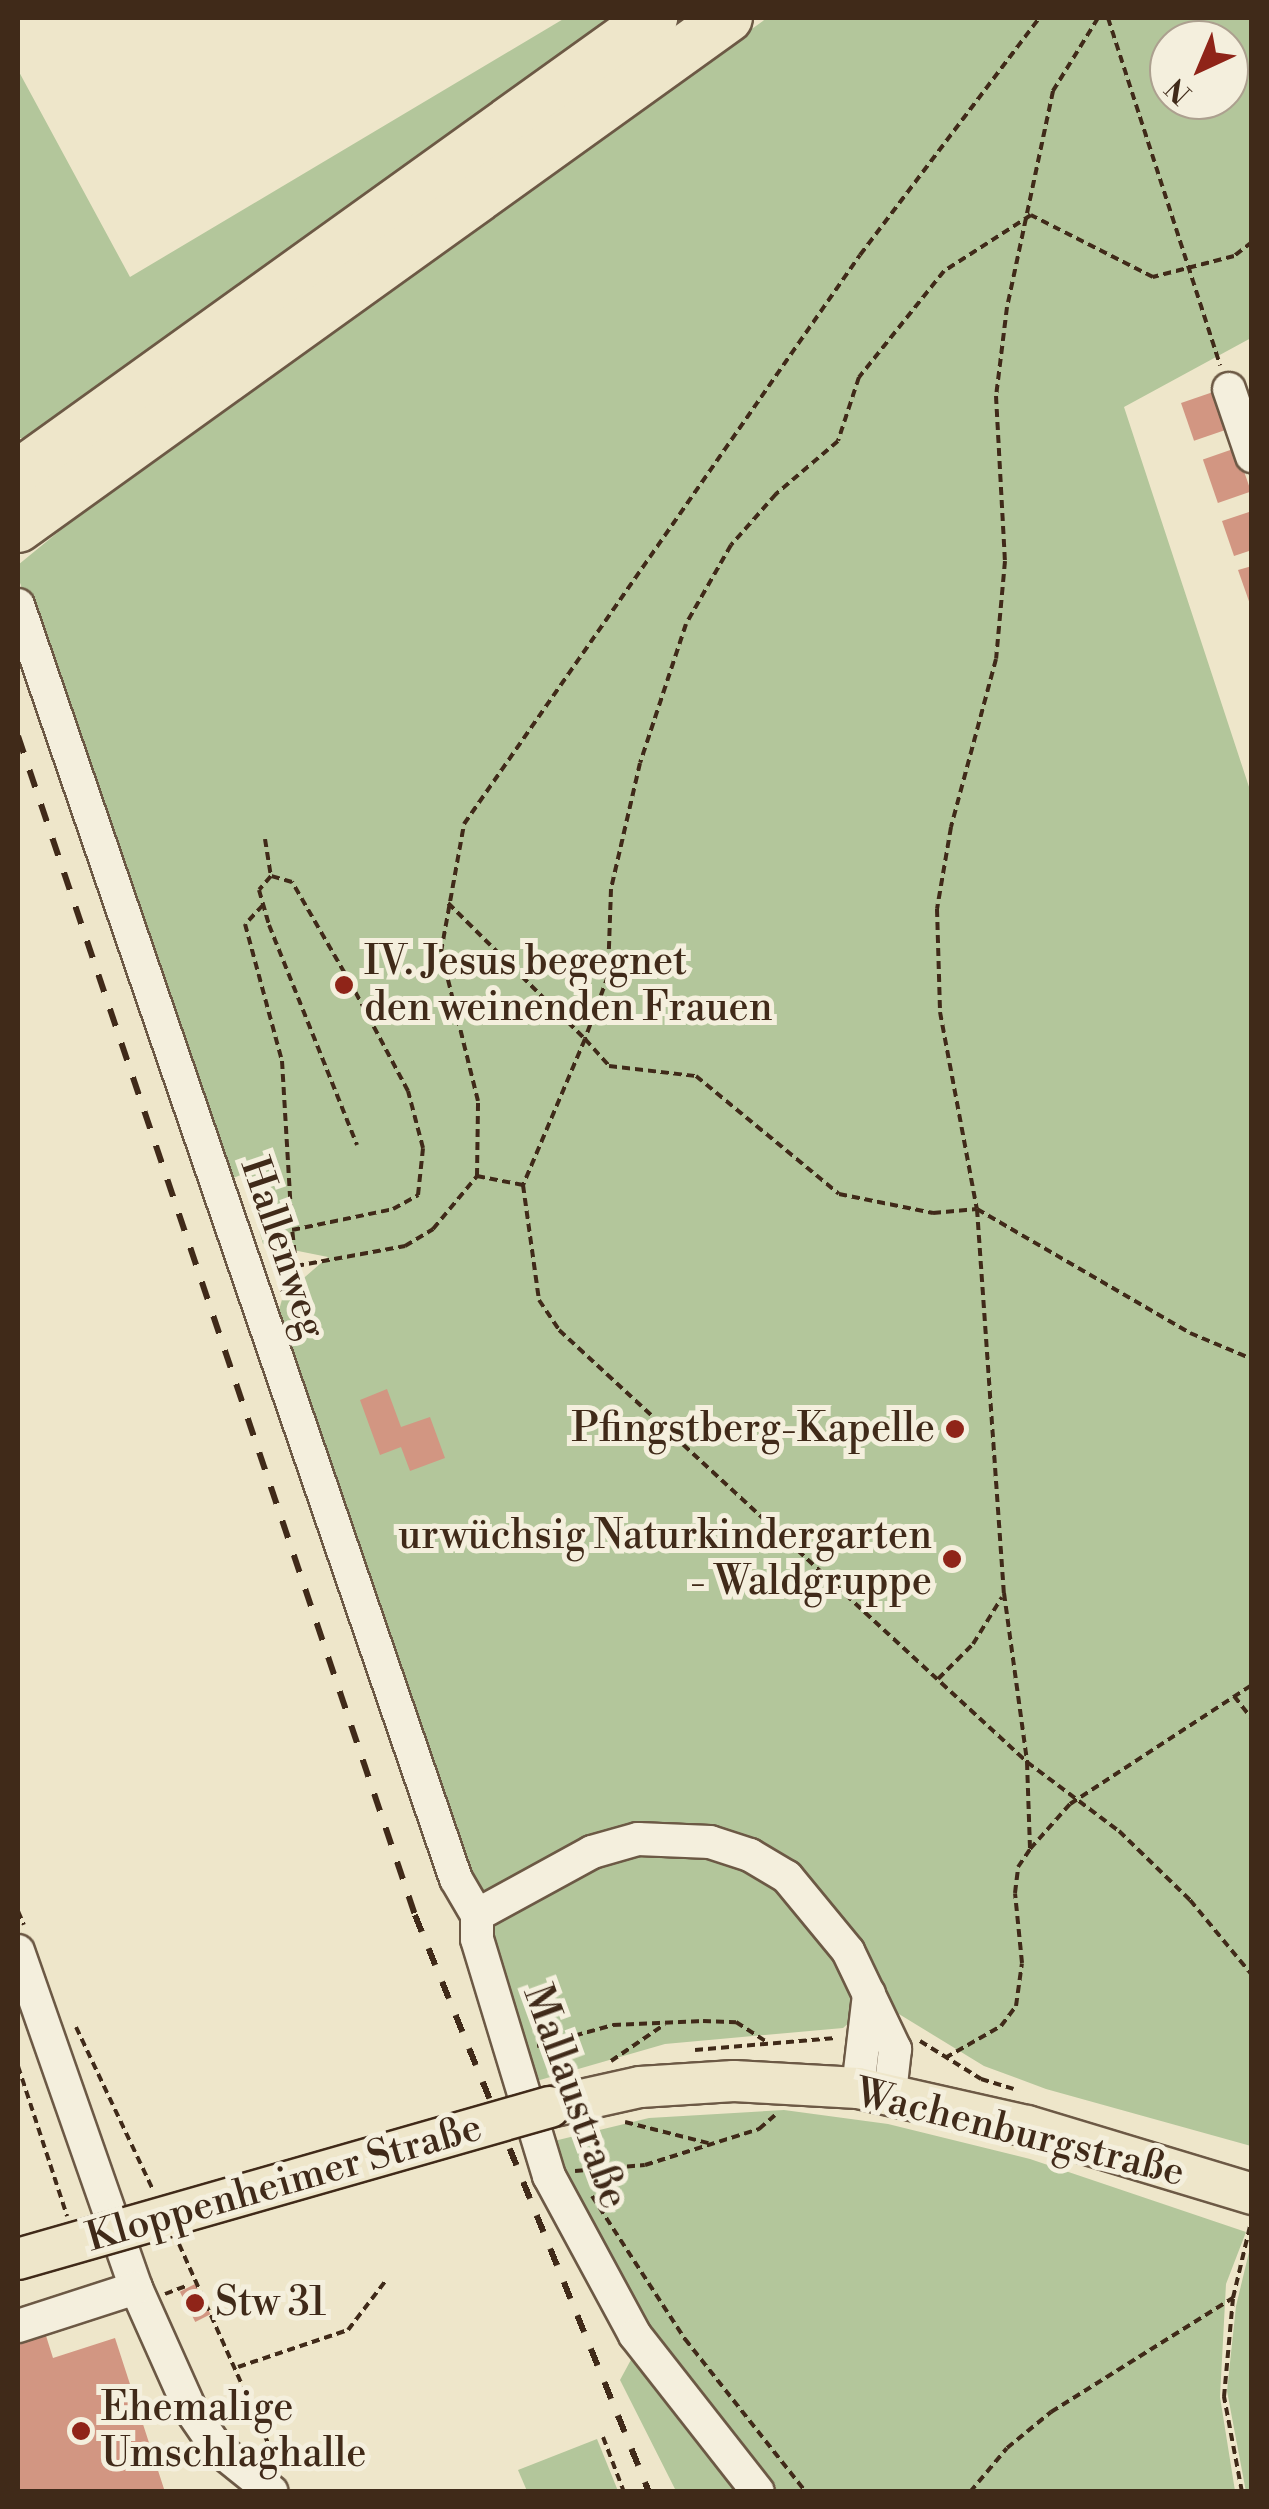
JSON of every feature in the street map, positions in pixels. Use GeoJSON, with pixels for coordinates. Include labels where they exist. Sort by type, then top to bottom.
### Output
{"type":"FeatureCollection","features":[{"type":"Feature","properties":{"kind":"highway"},"geometry":{"type":"LineString","coordinates":[[18,474],[653,18]]}},
{"type":"Feature","properties":{"kind":"highway"},"geometry":{"type":"LineString","coordinates":[[18,528],[728,18]]}},
{"type":"Feature","properties":{"kind":"main road","name":"Wachenburgstraße"},"geometry":{"type":"LineString","coordinates":[[550,2108],[640,2087],[734,2081],[874,2091],[1028,2126],[1242,2207]]}},
{"type":"Feature","properties":{"kind":"main road","name":"Kloppenheimer Straße"},"geometry":{"type":"LineString","coordinates":[[18,2259],[550,2108]]}},
{"type":"Feature","properties":{"kind":"street"},"geometry":{"type":"LineString","coordinates":[[1229,389],[1252,456]]}},
{"type":"Feature","properties":{"kind":"street","name":"Hallenweg"},"geometry":{"type":"LineString","coordinates":[[18,605],[437,1823],[477,1915]]}},
{"type":"Feature","properties":{"kind":"street"},"geometry":{"type":"LineString","coordinates":[[477,1915],[592,1852],[638,1839],[710,1842],[787,1877],[822,1912],[869,1994],[878,2033],[895,2050],[874,2091]]}},
{"type":"Feature","properties":{"kind":"street","name":"Mallaustraße"},"geometry":{"type":"LineString","coordinates":[[477,1915],[477,1939],[510,2058],[549,2176],[596,2270],[674,2389],[758,2492]]}},
{"type":"Feature","properties":{"kind":"street"},"geometry":{"type":"LineString","coordinates":[[18,1951],[136,2288],[203,2431],[272,2492]]}},
{"type":"Feature","properties":{"kind":"street"},"geometry":{"type":"LineString","coordinates":[[18,2326],[136,2288]]}},
{"type":"Feature","properties":{"kind":"path"},"geometry":{"type":"LineString","coordinates":[[263,905],[245,924],[282,1061],[296,1266],[404,1246],[432,1229],[477,1176],[478,1101],[443,980],[455,854],[479,795],[860,255],[1039,18]]}},
{"type":"Feature","properties":{"kind":"path"},"geometry":{"type":"LineString","coordinates":[[1030,1849],[1028,1762],[1004,1593],[976,1210],[940,1012],[937,909],[950,827],[996,659],[1006,561],[996,396],[1007,307],[1031,215],[1053,91],[1098,18]]}},
{"type":"Feature","properties":{"kind":"path"},"geometry":{"type":"LineString","coordinates":[[1108,18],[1186,272],[1229,389]]}},
{"type":"Feature","properties":{"kind":"path"},"geometry":{"type":"LineString","coordinates":[[1031,215],[1153,277],[1186,272],[1234,256],[1252,242]]}},
{"type":"Feature","properties":{"kind":"path"},"geometry":{"type":"LineString","coordinates":[[1031,215],[944,271],[860,377],[838,441],[776,494],[731,545],[686,624],[640,763],[611,889],[608,976],[523,1185],[539,1300],[558,1330],[1028,1762],[1083,1798],[1190,1900],[1252,1975]]}},
{"type":"Feature","properties":{"kind":"path"},"geometry":{"type":"LineString","coordinates":[[265,839],[270,876],[259,890],[263,905],[357,1145]]}},
{"type":"Feature","properties":{"kind":"path"},"geometry":{"type":"LineString","coordinates":[[270,876],[292,882],[351,984],[408,1091],[423,1148],[418,1195],[393,1209],[292,1230]]}},
{"type":"Feature","properties":{"kind":"path"},"geometry":{"type":"LineString","coordinates":[[448,903],[609,1066],[696,1076],[839,1194],[933,1214],[976,1210],[1190,1333],[1252,1358]]}},
{"type":"Feature","properties":{"kind":"path"},"geometry":{"type":"LineString","coordinates":[[477,1176],[523,1185]]}},
{"type":"Feature","properties":{"kind":"path"},"geometry":{"type":"LineString","coordinates":[[938,1680],[973,1644],[1004,1593]]}},
{"type":"Feature","properties":{"kind":"path"},"geometry":{"type":"LineString","coordinates":[[945,2058],[1001,2026],[1016,2006],[1022,1963],[1015,1892],[1018,1867],[1030,1849],[1083,1798],[1252,1684]]}},
{"type":"Feature","properties":{"kind":"path"},"geometry":{"type":"LineString","coordinates":[[1234,1696],[1252,1719]]}},
{"type":"Feature","properties":{"kind":"path"},"geometry":{"type":"LineString","coordinates":[[510,2058],[613,2025],[736,2022],[772,2046]]}},
{"type":"Feature","properties":{"kind":"path"},"geometry":{"type":"LineString","coordinates":[[607,2064],[665,2024]]}},
{"type":"Feature","properties":{"kind":"path"},"geometry":{"type":"LineString","coordinates":[[687,2052],[772,2046],[902,2029],[945,2058],[1017,2090]]}},
{"type":"Feature","properties":{"kind":"path"},"geometry":{"type":"LineString","coordinates":[[18,2066],[72,2228]]}},
{"type":"Feature","properties":{"kind":"path"},"geometry":{"type":"LineString","coordinates":[[563,2172],[645,2165],[759,2129],[785,2107],[766,2106]]}},
{"type":"Feature","properties":{"kind":"path"},"geometry":{"type":"LineString","coordinates":[[606,2118],[712,2144]]}},
{"type":"Feature","properties":{"kind":"path"},"geometry":{"type":"LineString","coordinates":[[583,2188],[684,2339],[806,2492]]}},
{"type":"Feature","properties":{"kind":"path"},"geometry":{"type":"LineString","coordinates":[[1242,2207],[1250,2226],[1233,2298],[1224,2397],[1242,2492]]}},
{"type":"Feature","properties":{"kind":"path"},"geometry":{"type":"LineString","coordinates":[[238,2368],[348,2330],[388,2280]]}},
{"type":"Feature","properties":{"kind":"path"},"geometry":{"type":"LineString","coordinates":[[970,2492],[1007,2448],[1051,2412],[1233,2298]]}},
{"type":"Feature","properties":{"kind":"path"},"geometry":{"type":"LineString","coordinates":[[602,2437],[624,2492]]}},
{"type":"Feature","properties":{"kind":"green space"},"geometry":{"type":"Polygon","coordinates":[[[565,18],[611,18],[27,438],[18,438],[18,70],[130,277],[565,18]]]}},
{"type":"Feature","properties":{"kind":"green space"},"geometry":{"type":"Polygon","coordinates":[[[767,18],[1251,18],[1251,338],[1124,407],[1251,793],[1251,2146],[1046,2089],[984,2066],[876,2000],[843,2028],[665,2044],[533,2082],[277,1317],[283,1296],[328,1257],[263,1244],[243,1174],[226,1181],[18,577],[18,565],[119,482],[767,18]]]}},
{"type":"Feature","properties":{"kind":"green space"},"geometry":{"type":"Polygon","coordinates":[[[784,2110],[888,2124],[1030,2159],[1246,2232],[1226,2284],[1220,2397],[1235,2491],[773,2491],[643,2319],[592,2231],[554,2141],[649,2118],[784,2110]]]}},
{"type":"Feature","properties":{"kind":"green space"},"geometry":{"type":"Polygon","coordinates":[[[1251,2244],[1252,2491],[1246,2492],[1227,2391],[1236,2306],[1251,2244]]]}},
{"type":"Feature","properties":{"kind":"green space"},"geometry":{"type":"Polygon","coordinates":[[[633,2356],[682,2425],[737,2491],[676,2491],[620,2380],[633,2356]]]}},
{"type":"Feature","properties":{"kind":"green space"},"geometry":{"type":"Polygon","coordinates":[[[597,2439],[618,2491],[527,2491],[518,2470],[597,2439]]]}},
{"type":"Feature","properties":{"kind":"building"},"geometry":{"type":"Polygon","coordinates":[[[1216,391],[1229,429],[1194,441],[1181,403],[1216,391]]]}},
{"type":"Feature","properties":{"kind":"building"},"geometry":{"type":"Polygon","coordinates":[[[1236,448],[1251,491],[1218,503],[1203,459],[1236,448]]]}},
{"type":"Feature","properties":{"kind":"building"},"geometry":{"type":"Polygon","coordinates":[[[1252,511],[1252,550],[1234,556],[1222,521],[1252,511]]]}},
{"type":"Feature","properties":{"kind":"building"},"geometry":{"type":"Polygon","coordinates":[[[1252,566],[1252,607],[1251,607],[1238,570],[1252,566]]]}},
{"type":"Feature","properties":{"kind":"building"},"geometry":{"type":"Polygon","coordinates":[[[387,1389],[401,1427],[430,1417],[445,1458],[410,1471],[401,1447],[380,1455],[360,1400],[387,1389]]]}},
{"type":"Feature","properties":{"kind":"building","name":"Stw 31"},"geometry":{"type":"Polygon","coordinates":[[[195,2284],[210,2314],[195,2322],[180,2292],[195,2284]]]}},
{"type":"Feature","properties":{"kind":"building","name":"Ehemalige Umschlaghalle"},"geometry":{"type":"Polygon","coordinates":[[[42,2323],[53,2358],[115,2338],[165,2492],[18,2492],[18,2331],[42,2323]]]}},
{"type":"Feature","properties":{"kind":"railway"},"geometry":{"type":"LineString","coordinates":[[18,736],[415,1915],[649,2492]]}},
{"type":"Feature","properties":{"kind":"place","name":"IV. Jesus begegnet den weinenden Frauen"},"geometry":{"type":"Point","coordinates":[344,985]}},
{"type":"Feature","properties":{"kind":"place","name":"Pfingstberg-Kapelle"},"geometry":{"type":"Point","coordinates":[955,1429]}},
{"type":"Feature","properties":{"kind":"place","name":"urwüchsig Naturkindergarten - Waldgruppe"},"geometry":{"type":"Point","coordinates":[952,1559]}},
{"type":"Feature","properties":{"kind":"place","name":"Stw 31"},"geometry":{"type":"Point","coordinates":[195,2303]}},
{"type":"Feature","properties":{"kind":"place","name":"Ehemalige Umschlaghalle"},"geometry":{"type":"Point","coordinates":[81,2431]}}]}
